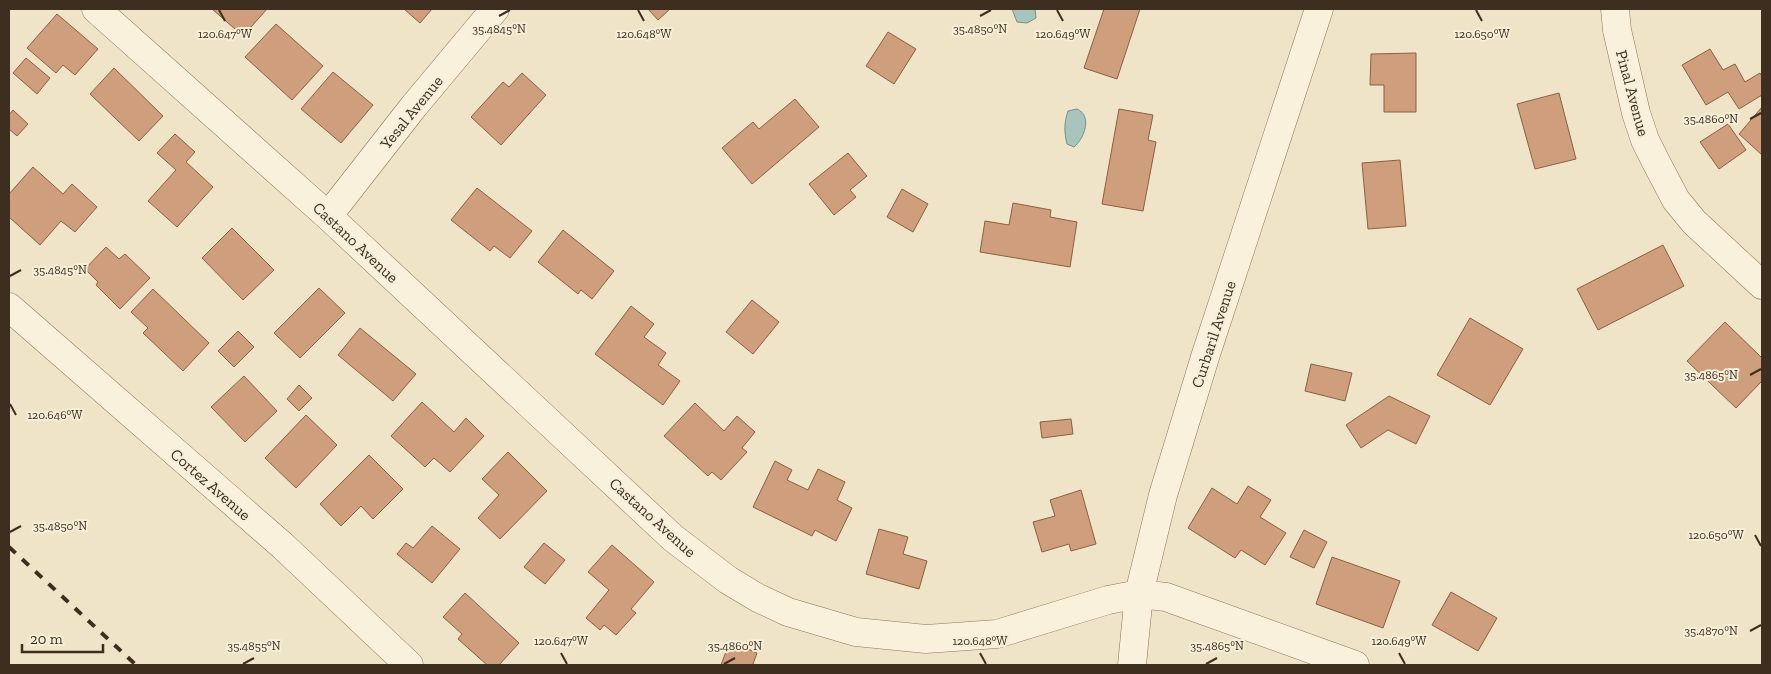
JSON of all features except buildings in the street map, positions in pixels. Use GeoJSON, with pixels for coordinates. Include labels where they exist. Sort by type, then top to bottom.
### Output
{"type":"FeatureCollection","features":[{"type":"Feature","properties":{"kind":"street","name":"Castano Avenue"},"geometry":{"type":"LineString","coordinates":[[96,9],[328,216],[673,538],[728,580],[758,598],[788,612],[856,632],[926,639],[997,634],[1108,600],[1139,594],[1166,597],[1355,665]]}},
{"type":"Feature","properties":{"kind":"street","name":"Yesal Avenue"},"geometry":{"type":"LineString","coordinates":[[328,216],[414,106],[495,9]]}},
{"type":"Feature","properties":{"kind":"street","name":"Curbaril Avenue"},"geometry":{"type":"LineString","coordinates":[[1132,665],[1139,594],[1162,495],[1319,9]]}},
{"type":"Feature","properties":{"kind":"street","name":"Pinal Avenue"},"geometry":{"type":"LineString","coordinates":[[1615,9],[1617,30],[1636,113],[1645,140],[1676,200],[1694,222],[1762,285]]}},
{"type":"Feature","properties":{"kind":"street","name":"Cortez Avenue"},"geometry":{"type":"LineString","coordinates":[[9,307],[283,546],[409,665]]}},
{"type":"Feature","properties":{"kind":"water"},"geometry":{"type":"Polygon","coordinates":[[[1012,9],[1035,9],[1036,18],[1027,23],[1017,22],[1012,9]]]}},
{"type":"Feature","properties":{"kind":"water"},"geometry":{"type":"Polygon","coordinates":[[[1077,109],[1082,112],[1086,122],[1084,133],[1074,147],[1067,144],[1065,124],[1068,111],[1077,109]]]}},
{"type":"Feature","properties":{"kind":"railway"},"geometry":{"type":"LineString","coordinates":[[9,547],[136,665]]}}]}
